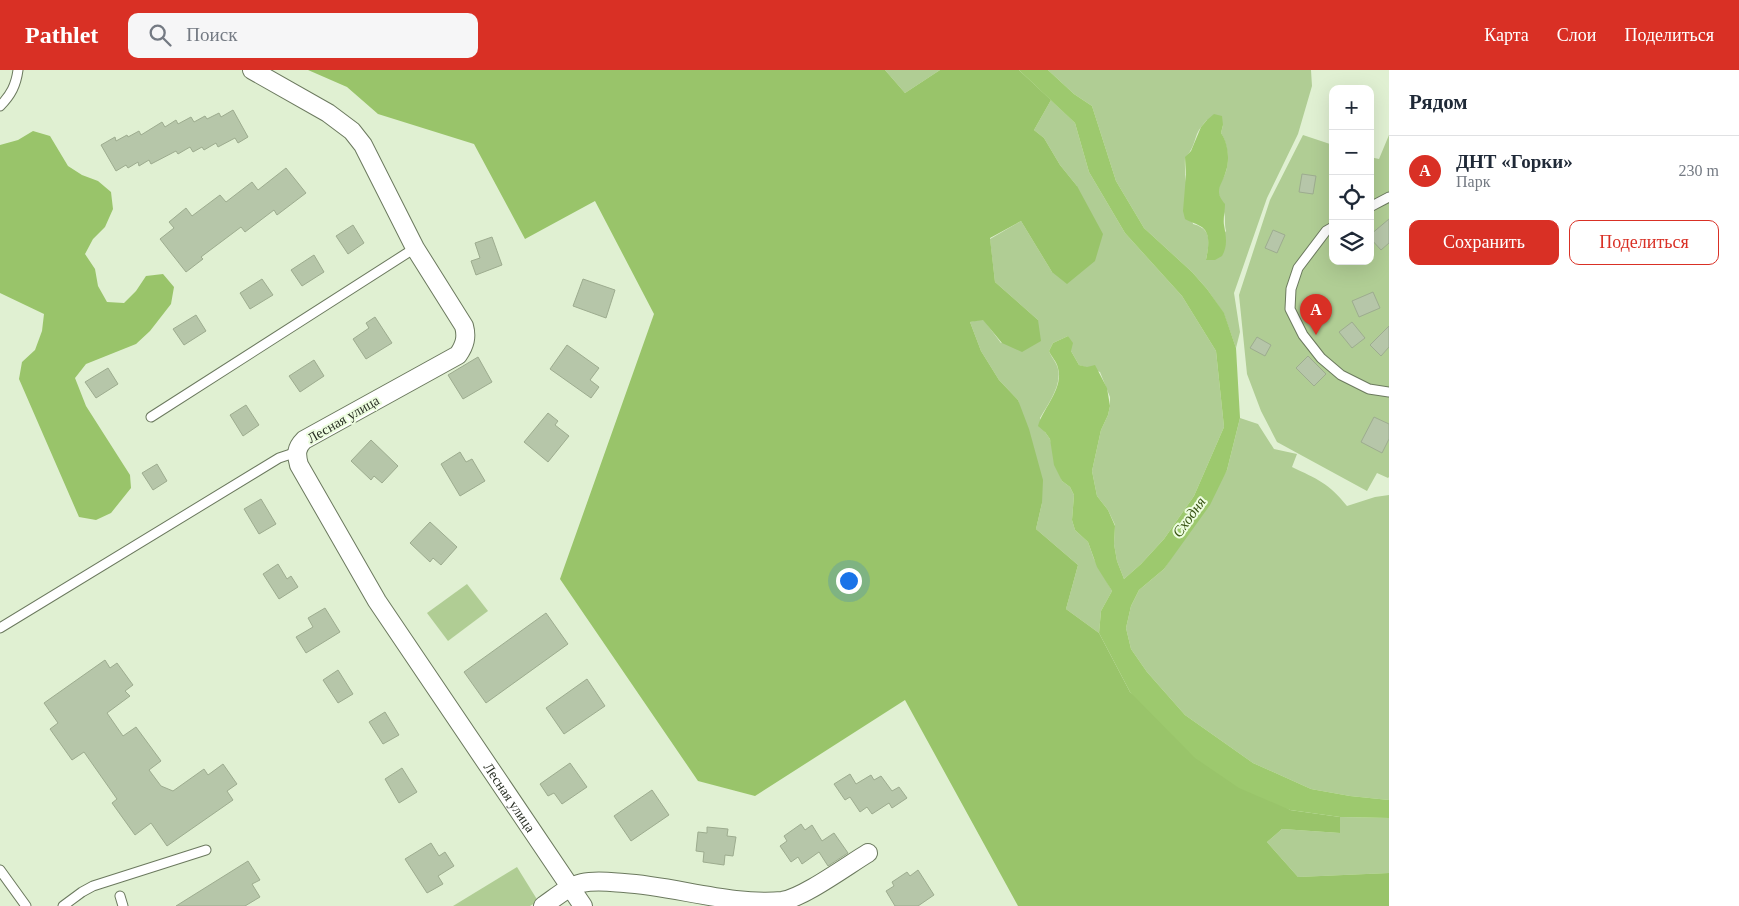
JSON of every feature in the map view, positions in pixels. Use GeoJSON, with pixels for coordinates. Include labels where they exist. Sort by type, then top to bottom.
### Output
{"type":"FeatureCollection","features":[{"type":"Feature","properties":{"kind":"street","name":"Лесная улица"},"geometry":{"type":"LineString","coordinates":[[252,70],[328,113],[352,131],[363,145],[415,248],[464,326],[466,334],[458,355],[304,440],[298,447],[299,465],[377,601],[583,906]]}},
{"type":"Feature","properties":{"kind":"street"},"geometry":{"type":"LineString","coordinates":[[543,906],[570,887],[581,883],[598,881],[649,884],[750,901],[784,900],[802,894],[868,853]]}},
{"type":"Feature","properties":{"kind":"lane"},"geometry":{"type":"LineString","coordinates":[[0,106],[9,97],[16,82],[18,70]]}},
{"type":"Feature","properties":{"kind":"lane"},"geometry":{"type":"LineString","coordinates":[[1374,205],[1389,196]]}},
{"type":"Feature","properties":{"kind":"lane"},"geometry":{"type":"LineString","coordinates":[[1329,229],[1298,268],[1291,289],[1290,309],[1303,336],[1321,358],[1341,375],[1369,389],[1389,392]]}},
{"type":"Feature","properties":{"kind":"lane"},"geometry":{"type":"LineString","coordinates":[[151,417],[415,248]]}},
{"type":"Feature","properties":{"kind":"lane"},"geometry":{"type":"LineString","coordinates":[[0,628],[280,458],[297,452]]}},
{"type":"Feature","properties":{"kind":"lane"},"geometry":{"type":"LineString","coordinates":[[63,906],[94,886],[206,850]]}},
{"type":"Feature","properties":{"kind":"lane"},"geometry":{"type":"LineString","coordinates":[[0,870],[26,906]]}},
{"type":"Feature","properties":{"kind":"lane"},"geometry":{"type":"LineString","coordinates":[[120,896],[123,906]]}},
{"type":"Feature","properties":{"kind":"shaded area"},"geometry":{"type":"Polygon","coordinates":[[[308,70],[885,70],[905,93],[940,70],[1019,70],[1051,100],[1034,130],[1044,138],[1060,165],[1077,186],[1103,234],[1095,261],[1067,284],[1052,272],[1021,221],[990,238],[995,282],[1038,320],[1041,341],[1022,352],[1002,343],[983,320],[970,322],[981,351],[999,380],[1018,400],[1029,429],[1043,480],[1042,503],[1036,529],[1078,565],[1066,609],[1099,633],[1130,692],[1290,810],[1340,817],[1340,833],[1282,829],[1267,842],[1298,877],[1389,873],[1389,906],[1018,906],[905,700],[755,796],[698,781],[560,579],[654,314],[595,201],[525,239],[474,144],[378,114],[347,87],[308,70]]]}},
{"type":"Feature","properties":{"kind":"shaded area"},"geometry":{"type":"Polygon","coordinates":[[[885,70],[940,70],[905,93],[885,70]]]}},
{"type":"Feature","properties":{"kind":"shaded area"},"geometry":{"type":"Polygon","coordinates":[[[1048,70],[1311,70],[1312,86],[1298,134],[1267,198],[1234,293],[1240,332],[1236,348],[1224,314],[1207,289],[1192,272],[1144,228],[1116,181],[1092,106],[1074,94],[1048,70]],[[1207,120],[1199,130],[1185,158],[1186,183],[1193,224],[1204,229],[1207,233],[1208,248],[1206,260],[1226,231],[1225,214],[1219,192],[1228,159],[1227,148],[1221,133],[1223,125],[1207,120]]]}},
{"type":"Feature","properties":{"kind":"shaded area"},"geometry":{"type":"Polygon","coordinates":[[[1051,100],[1075,123],[1089,172],[1125,233],[1182,296],[1216,351],[1224,427],[1194,496],[1164,539],[1124,579],[1117,561],[1114,544],[1115,525],[1108,510],[1097,496],[1092,471],[1101,430],[1108,415],[1110,397],[1100,372],[1079,365],[1071,351],[1068,336],[1053,343],[1049,351],[1057,367],[1058,381],[1054,394],[1040,418],[1045,432],[1050,439],[1062,481],[1070,487],[1074,495],[1072,520],[1075,530],[1088,542],[1094,559],[1112,591],[1101,611],[1099,633],[1066,609],[1078,565],[1036,529],[1042,503],[1018,400],[999,380],[981,351],[970,322],[983,319],[1001,343],[1038,320],[995,282],[990,239],[1021,221],[1052,272],[1077,186],[1060,165],[1044,138],[1034,130],[1051,100]]]}},
{"type":"Feature","properties":{"kind":"shaded area"},"geometry":{"type":"Polygon","coordinates":[[[33,131],[50,136],[68,166],[82,175],[98,181],[111,192],[113,209],[105,227],[93,239],[85,254],[95,269],[98,286],[107,302],[124,303],[136,291],[146,276],[163,274],[174,287],[171,304],[150,331],[136,344],[86,364],[75,378],[86,406],[130,475],[131,488],[111,513],[96,520],[79,517],[19,379],[22,362],[35,350],[42,331],[44,314],[0,293],[0,145],[18,140],[33,131]]]}},
{"type":"Feature","properties":{"kind":"shaded area"},"geometry":{"type":"Polygon","coordinates":[[[1303,135],[1329,144],[1329,265],[1374,265],[1374,158],[1379,159],[1389,135],[1389,477],[1377,473],[1367,491],[1277,442],[1261,411],[1247,374],[1239,295],[1270,200],[1303,135]]]}},
{"type":"Feature","properties":{"kind":"shaded area"},"geometry":{"type":"Polygon","coordinates":[[[1240,418],[1258,424],[1274,449],[1297,454],[1292,467],[1328,487],[1347,506],[1375,497],[1389,495],[1389,800],[1311,789],[1253,763],[1185,715],[1147,672],[1131,649],[1126,628],[1131,606],[1139,590],[1164,569],[1227,470],[1240,418]]]}},
{"type":"Feature","properties":{"kind":"shaded area"},"geometry":{"type":"Polygon","coordinates":[[[467,584],[488,611],[448,641],[427,613],[467,584]]]}},
{"type":"Feature","properties":{"kind":"shaded area"},"geometry":{"type":"Polygon","coordinates":[[[1340,817],[1389,818],[1389,873],[1298,877],[1267,842],[1282,829],[1340,833],[1340,817]]]}},
{"type":"Feature","properties":{"kind":"shaded area"},"geometry":{"type":"Polygon","coordinates":[[[517,867],[538,901],[530,906],[453,906],[517,867]]]}},
{"type":"Feature","properties":{"kind":"water","name":"Сходня"},"geometry":{"type":"Polygon","coordinates":[[[1019,70],[1048,70],[1074,94],[1092,106],[1116,181],[1144,228],[1192,272],[1207,289],[1224,313],[1236,348],[1240,418],[1227,470],[1210,505],[1164,569],[1139,590],[1131,606],[1126,628],[1131,649],[1147,672],[1185,715],[1253,763],[1311,789],[1389,800],[1389,818],[1340,817],[1290,810],[1239,788],[1195,758],[1130,692],[1099,633],[1101,611],[1112,591],[1097,567],[1088,542],[1075,530],[1072,520],[1074,495],[1070,487],[1062,481],[1054,465],[1050,439],[1038,426],[1058,383],[1057,366],[1049,351],[1053,343],[1068,336],[1073,343],[1071,351],[1079,365],[1087,367],[1095,365],[1107,388],[1110,406],[1101,430],[1092,471],[1097,496],[1108,510],[1115,526],[1114,544],[1117,561],[1124,579],[1164,539],[1194,496],[1224,427],[1216,351],[1182,296],[1125,233],[1089,172],[1075,123],[1019,70]]]}},
{"type":"Feature","properties":{"kind":"water"},"geometry":{"type":"Polygon","coordinates":[[[1214,114],[1222,116],[1223,125],[1221,133],[1228,151],[1227,166],[1219,191],[1221,199],[1225,204],[1224,223],[1226,241],[1222,256],[1215,260],[1206,260],[1208,236],[1200,226],[1185,219],[1183,211],[1186,175],[1185,157],[1191,151],[1201,127],[1214,114]]]}},
{"type":"Feature","properties":{"kind":"building"},"geometry":{"type":"Polygon","coordinates":[[[233,110],[248,137],[238,143],[235,138],[218,147],[216,143],[204,150],[202,147],[193,152],[190,147],[178,154],[176,151],[151,164],[149,160],[139,166],[138,162],[128,168],[126,165],[116,171],[101,145],[115,137],[116,141],[139,131],[141,135],[162,122],[165,127],[176,120],[178,124],[191,117],[194,122],[205,116],[207,119],[219,113],[221,117],[233,110]]]}},
{"type":"Feature","properties":{"kind":"building"},"geometry":{"type":"Polygon","coordinates":[[[286,168],[306,193],[277,215],[274,210],[245,232],[241,227],[201,257],[203,259],[186,272],[160,239],[174,228],[169,222],[186,208],[192,216],[220,195],[226,202],[252,182],[258,190],[286,168]]]}},
{"type":"Feature","properties":{"kind":"building"},"geometry":{"type":"Polygon","coordinates":[[[1302,174],[1316,176],[1313,194],[1299,192],[1302,174]]]}},
{"type":"Feature","properties":{"kind":"building"},"geometry":{"type":"Polygon","coordinates":[[[1389,219],[1389,243],[1381,250],[1374,242],[1374,232],[1389,219]]]}},
{"type":"Feature","properties":{"kind":"building"},"geometry":{"type":"Polygon","coordinates":[[[353,225],[364,243],[348,254],[336,236],[353,225]]]}},
{"type":"Feature","properties":{"kind":"building"},"geometry":{"type":"Polygon","coordinates":[[[1273,230],[1285,235],[1277,253],[1265,248],[1273,230]]]}},
{"type":"Feature","properties":{"kind":"building"},"geometry":{"type":"Polygon","coordinates":[[[492,237],[502,265],[476,275],[471,261],[480,258],[475,243],[492,237]]]}},
{"type":"Feature","properties":{"kind":"building"},"geometry":{"type":"Polygon","coordinates":[[[314,255],[324,272],[302,286],[291,270],[314,255]]]}},
{"type":"Feature","properties":{"kind":"building"},"geometry":{"type":"Polygon","coordinates":[[[262,279],[273,295],[250,309],[240,293],[262,279]]]}},
{"type":"Feature","properties":{"kind":"building"},"geometry":{"type":"Polygon","coordinates":[[[583,279],[615,290],[606,318],[573,306],[583,279]]]}},
{"type":"Feature","properties":{"kind":"building"},"geometry":{"type":"Polygon","coordinates":[[[1373,292],[1380,308],[1359,317],[1352,301],[1373,292]]]}},
{"type":"Feature","properties":{"kind":"building"},"geometry":{"type":"Polygon","coordinates":[[[196,315],[206,331],[184,345],[173,329],[196,315]]]}},
{"type":"Feature","properties":{"kind":"building"},"geometry":{"type":"Polygon","coordinates":[[[375,317],[392,343],[366,359],[353,339],[369,328],[366,323],[375,317]]]}},
{"type":"Feature","properties":{"kind":"building"},"geometry":{"type":"Polygon","coordinates":[[[1352,322],[1365,338],[1352,348],[1339,332],[1352,322]]]}},
{"type":"Feature","properties":{"kind":"building"},"geometry":{"type":"Polygon","coordinates":[[[1389,326],[1389,347],[1381,356],[1370,345],[1389,326]]]}},
{"type":"Feature","properties":{"kind":"building"},"geometry":{"type":"Polygon","coordinates":[[[1257,337],[1271,345],[1265,356],[1250,348],[1257,337]]]}},
{"type":"Feature","properties":{"kind":"building"},"geometry":{"type":"Polygon","coordinates":[[[567,345],[599,368],[590,380],[599,387],[591,398],[550,369],[567,345]]]}},
{"type":"Feature","properties":{"kind":"building"},"geometry":{"type":"Polygon","coordinates":[[[1308,356],[1326,374],[1314,386],[1296,368],[1308,356]]]}},
{"type":"Feature","properties":{"kind":"building"},"geometry":{"type":"Polygon","coordinates":[[[478,357],[492,382],[463,399],[448,375],[478,357]]]}},
{"type":"Feature","properties":{"kind":"building"},"geometry":{"type":"Polygon","coordinates":[[[314,360],[324,376],[300,392],[289,376],[314,360]]]}},
{"type":"Feature","properties":{"kind":"building"},"geometry":{"type":"Polygon","coordinates":[[[108,368],[118,384],[96,398],[85,382],[108,368]]]}},
{"type":"Feature","properties":{"kind":"building"},"geometry":{"type":"Polygon","coordinates":[[[246,405],[259,425],[243,436],[230,415],[246,405]]]}},
{"type":"Feature","properties":{"kind":"building"},"geometry":{"type":"Polygon","coordinates":[[[548,413],[558,421],[555,425],[569,436],[548,462],[524,442],[548,413]]]}},
{"type":"Feature","properties":{"kind":"building"},"geometry":{"type":"Polygon","coordinates":[[[1374,417],[1389,424],[1389,439],[1382,453],[1361,442],[1374,417]]]}},
{"type":"Feature","properties":{"kind":"building"},"geometry":{"type":"Polygon","coordinates":[[[371,440],[398,466],[382,483],[374,476],[371,480],[351,461],[371,440]]]}},
{"type":"Feature","properties":{"kind":"building"},"geometry":{"type":"Polygon","coordinates":[[[460,452],[466,462],[472,459],[485,481],[460,496],[441,464],[460,452]]]}},
{"type":"Feature","properties":{"kind":"building"},"geometry":{"type":"Polygon","coordinates":[[[157,464],[167,481],[153,490],[142,473],[157,464]]]}},
{"type":"Feature","properties":{"kind":"building"},"geometry":{"type":"Polygon","coordinates":[[[261,499],[276,524],[259,534],[244,509],[261,499]]]}},
{"type":"Feature","properties":{"kind":"building"},"geometry":{"type":"Polygon","coordinates":[[[430,522],[457,547],[441,565],[433,558],[430,562],[410,543],[430,522]]]}},
{"type":"Feature","properties":{"kind":"building"},"geometry":{"type":"Polygon","coordinates":[[[278,564],[287,579],[291,576],[298,587],[279,599],[263,574],[278,564]]]}},
{"type":"Feature","properties":{"kind":"building"},"geometry":{"type":"Polygon","coordinates":[[[325,608],[340,632],[306,653],[296,637],[313,627],[308,618],[325,608]]]}},
{"type":"Feature","properties":{"kind":"building"},"geometry":{"type":"Polygon","coordinates":[[[546,613],[568,644],[486,703],[464,672],[546,613]]]}},
{"type":"Feature","properties":{"kind":"building"},"geometry":{"type":"Polygon","coordinates":[[[105,660],[110,668],[117,663],[133,685],[125,691],[130,696],[107,713],[123,736],[136,727],[161,761],[149,770],[161,786],[173,791],[204,769],[208,775],[223,764],[237,784],[227,791],[233,800],[167,846],[151,823],[135,835],[112,803],[117,799],[84,752],[72,760],[50,729],[58,723],[44,703],[105,660]]]}},
{"type":"Feature","properties":{"kind":"building"},"geometry":{"type":"Polygon","coordinates":[[[338,670],[353,694],[338,703],[323,680],[338,670]]]}},
{"type":"Feature","properties":{"kind":"building"},"geometry":{"type":"Polygon","coordinates":[[[587,679],[605,706],[564,734],[546,708],[587,679]]]}},
{"type":"Feature","properties":{"kind":"building"},"geometry":{"type":"Polygon","coordinates":[[[385,712],[399,735],[383,744],[369,722],[385,712]]]}},
{"type":"Feature","properties":{"kind":"building"},"geometry":{"type":"Polygon","coordinates":[[[570,763],[587,787],[562,804],[554,793],[548,796],[540,784],[570,763]]]}},
{"type":"Feature","properties":{"kind":"building"},"geometry":{"type":"Polygon","coordinates":[[[402,768],[417,792],[399,803],[385,779],[402,768]]]}},
{"type":"Feature","properties":{"kind":"building"},"geometry":{"type":"Polygon","coordinates":[[[850,774],[856,784],[871,775],[874,780],[881,776],[892,791],[899,787],[907,798],[892,808],[889,803],[872,814],[867,807],[860,812],[850,797],[845,800],[834,784],[850,774]]]}},
{"type":"Feature","properties":{"kind":"building"},"geometry":{"type":"Polygon","coordinates":[[[652,790],[669,815],[631,841],[614,816],[652,790]]]}},
{"type":"Feature","properties":{"kind":"building"},"geometry":{"type":"Polygon","coordinates":[[[801,824],[805,830],[812,825],[822,841],[834,833],[848,853],[828,866],[819,852],[802,864],[798,857],[791,862],[780,846],[787,841],[784,836],[801,824]]]}},
{"type":"Feature","properties":{"kind":"building"},"geometry":{"type":"Polygon","coordinates":[[[707,827],[728,829],[727,836],[736,837],[733,856],[725,855],[724,865],[703,862],[704,852],[696,851],[698,832],[707,833],[707,827]]]}},
{"type":"Feature","properties":{"kind":"building"},"geometry":{"type":"Polygon","coordinates":[[[431,843],[439,856],[445,852],[454,866],[438,876],[443,884],[427,893],[405,859],[431,843]]]}},
{"type":"Feature","properties":{"kind":"building"},"geometry":{"type":"Polygon","coordinates":[[[248,861],[260,880],[252,884],[260,897],[245,906],[176,906],[248,861]]]}},
{"type":"Feature","properties":{"kind":"building"},"geometry":{"type":"Polygon","coordinates":[[[918,870],[934,895],[918,906],[895,906],[886,891],[894,886],[892,882],[907,872],[910,876],[918,870]]]}},
{"type":"Feature","properties":{"kind":"place","name":"ДНТ «Горки»"},"geometry":{"type":"Point","coordinates":[1316,335]}}]}
